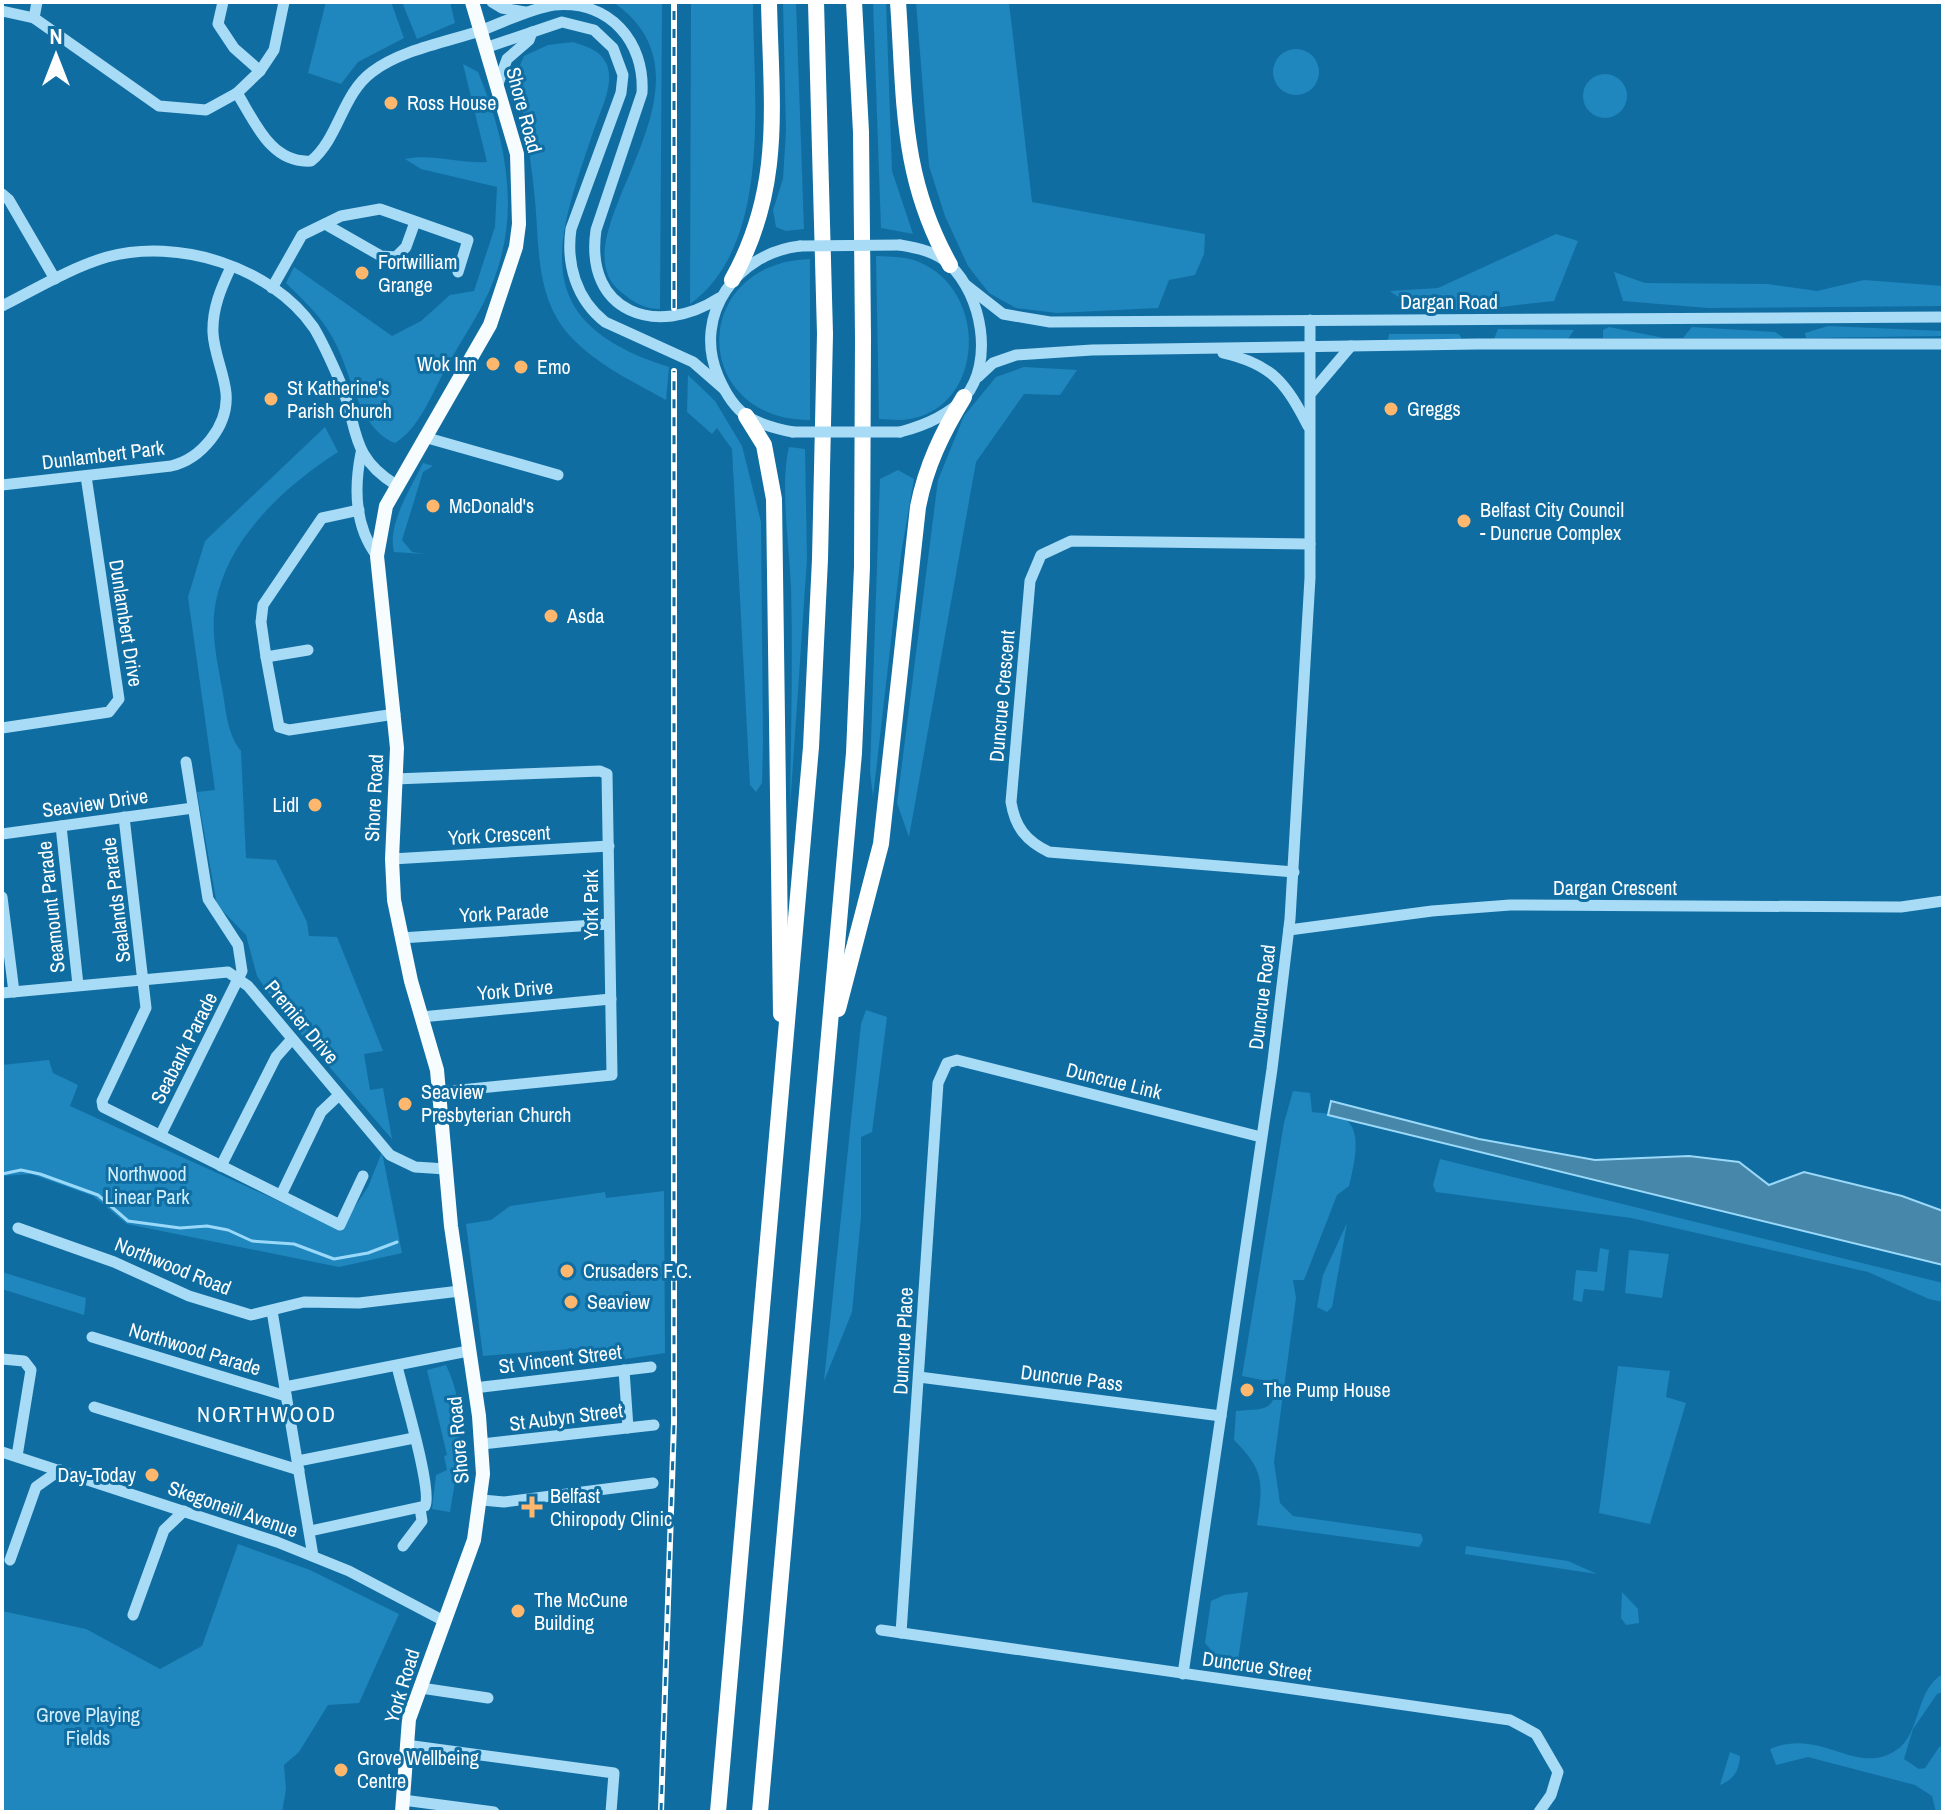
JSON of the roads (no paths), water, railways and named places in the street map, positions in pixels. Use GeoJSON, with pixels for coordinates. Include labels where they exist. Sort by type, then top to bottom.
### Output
{"type":"FeatureCollection","features":[{"type":"Feature","properties":{"kind":"highway"},"geometry":{"type":"LineString","coordinates":[[732,280],[749,246],[769,183],[772,157],[769,2]]}},
{"type":"Feature","properties":{"kind":"highway"},"geometry":{"type":"LineString","coordinates":[[718,1812],[811,747],[820,559],[825,334],[816,2]]}},
{"type":"Feature","properties":{"kind":"highway"},"geometry":{"type":"LineString","coordinates":[[760,1812],[854,753],[862,567],[861,132],[854,2]]}},
{"type":"Feature","properties":{"kind":"highway"},"geometry":{"type":"LineString","coordinates":[[898,2],[913,180],[933,234],[950,265]]}},
{"type":"Feature","properties":{"kind":"highway"},"geometry":{"type":"LineString","coordinates":[[829,1037],[848,979],[881,844],[918,507],[925,474],[945,427],[964,397]]}},
{"type":"Feature","properties":{"kind":"highway"},"geometry":{"type":"LineString","coordinates":[[746,416],[764,445],[774,499],[779,991],[785,1056]]}},
{"type":"Feature","properties":{"kind":"main road","name":"Shore Road"},"geometry":{"type":"LineString","coordinates":[[444,1621],[474,1540],[482,1500],[482,1444],[460,1291],[440,1092],[434,1056],[401,938],[392,859],[395,714],[377,556],[386,506],[490,325],[516,247],[519,224],[517,154],[472,2]]}},
{"type":"Feature","properties":{"kind":"main road","name":"York Road"},"geometry":{"type":"LineString","coordinates":[[402,1806],[409,1719],[444,1621]]}},
{"type":"Feature","properties":{"kind":"street"},"geometry":{"type":"LineString","coordinates":[[34,18],[37,2]]}},
{"type":"Feature","properties":{"kind":"street"},"geometry":{"type":"LineString","coordinates":[[223,2],[218,24],[234,48],[260,71]]}},
{"type":"Feature","properties":{"kind":"street"},"geometry":{"type":"LineString","coordinates":[[2,11],[34,18],[159,106],[206,110],[237,93],[260,71],[274,50],[284,2]]}},
{"type":"Feature","properties":{"kind":"street"},"geometry":{"type":"LineString","coordinates":[[492,2],[502,8],[529,12]]}},
{"type":"Feature","properties":{"kind":"street"},"geometry":{"type":"LineString","coordinates":[[237,93],[277,153],[299,162],[311,161],[329,142],[349,103],[371,72],[529,12],[553,5],[588,6],[619,23],[640,56],[642,93],[594,246],[596,269],[607,290],[630,311],[657,319],[700,311],[719,298],[732,280],[764,255],[800,246],[900,245],[922,249],[950,265],[966,285],[981,336],[978,377]]}},
{"type":"Feature","properties":{"kind":"street"},"geometry":{"type":"LineString","coordinates":[[485,48],[562,22],[594,30],[613,48],[623,75],[621,93],[571,229],[568,251],[579,289],[593,312],[605,322],[693,362],[724,389],[746,416],[793,432],[900,432],[936,419],[964,397],[993,363],[1039,352],[1311,346],[1943,344]]}},
{"type":"Feature","properties":{"kind":"street"},"geometry":{"type":"LineString","coordinates":[[498,84],[507,58],[529,40],[532,31]]}},
{"type":"Feature","properties":{"kind":"street"},"geometry":{"type":"LineString","coordinates":[[2,194],[9,200],[55,279]]}},
{"type":"Feature","properties":{"kind":"street"},"geometry":{"type":"LineString","coordinates":[[272,288],[302,235],[341,216],[380,209],[468,240],[458,272]]}},
{"type":"Feature","properties":{"kind":"street"},"geometry":{"type":"LineString","coordinates":[[325,224],[381,256],[396,257],[406,247],[415,222]]}},
{"type":"Feature","properties":{"kind":"street"},"geometry":{"type":"LineString","coordinates":[[2,306],[84,265],[129,253],[180,252],[231,267],[272,288],[313,327],[346,398],[361,453],[368,464],[396,485]]}},
{"type":"Feature","properties":{"kind":"street","name":"Dunlambert Park"},"geometry":{"type":"LineString","coordinates":[[2,485],[186,463],[209,443],[226,407],[213,334],[219,291],[231,267]]}},
{"type":"Feature","properties":{"kind":"street","name":"Dargan Road"},"geometry":{"type":"LineString","coordinates":[[966,285],[1003,314],[1019,319],[1943,317]]}},
{"type":"Feature","properties":{"kind":"street"},"geometry":{"type":"LineString","coordinates":[[719,298],[711,349],[724,389]]}},
{"type":"Feature","properties":{"kind":"street"},"geometry":{"type":"LineString","coordinates":[[1923,317],[1943,325]]}},
{"type":"Feature","properties":{"kind":"street","name":"Duncrue Road"},"geometry":{"type":"LineString","coordinates":[[1183,1674],[1289,930],[1304,722],[1310,544],[1310,320]]}},
{"type":"Feature","properties":{"kind":"street"},"geometry":{"type":"LineString","coordinates":[[1312,392],[1351,346]]}},
{"type":"Feature","properties":{"kind":"street"},"geometry":{"type":"LineString","coordinates":[[1211,350],[1262,365],[1290,392],[1308,427]]}},
{"type":"Feature","properties":{"kind":"street"},"geometry":{"type":"LineString","coordinates":[[424,437],[558,475]]}},
{"type":"Feature","properties":{"kind":"street"},"geometry":{"type":"LineString","coordinates":[[361,453],[357,471],[359,510],[365,540],[377,556]]}},
{"type":"Feature","properties":{"kind":"street","name":"Dunlambert Drive"},"geometry":{"type":"LineString","coordinates":[[2,728],[109,712],[119,699],[86,476]]}},
{"type":"Feature","properties":{"kind":"street"},"geometry":{"type":"LineString","coordinates":[[359,510],[322,518],[263,605],[261,622],[266,657],[279,727],[289,730],[395,714]]}},
{"type":"Feature","properties":{"kind":"street","name":"Duncrue Crescent"},"geometry":{"type":"LineString","coordinates":[[1294,872],[1049,852],[1032,844],[1020,830],[1011,802],[1030,581],[1041,555],[1071,541],[1310,544]]}},
{"type":"Feature","properties":{"kind":"street"},"geometry":{"type":"LineString","coordinates":[[266,657],[308,650]]}},
{"type":"Feature","properties":{"kind":"street"},"geometry":{"type":"LineString","coordinates":[[186,762],[208,899],[238,945],[242,971],[239,978]]}},
{"type":"Feature","properties":{"kind":"street","name":"York Park"},"geometry":{"type":"LineString","coordinates":[[395,779],[600,771],[607,774],[612,1075],[440,1092]]}},
{"type":"Feature","properties":{"kind":"street","name":"Seaview Drive"},"geometry":{"type":"LineString","coordinates":[[2,834],[193,808]]}},
{"type":"Feature","properties":{"kind":"street","name":"Sealands Parade"},"geometry":{"type":"LineString","coordinates":[[124,817],[143,978],[143,1017],[102,1101],[103,1107],[161,1134]]}},
{"type":"Feature","properties":{"kind":"street","name":"Seamount Parade"},"geometry":{"type":"LineString","coordinates":[[61,826],[78,985]]}},
{"type":"Feature","properties":{"kind":"street","name":"York Crescent"},"geometry":{"type":"LineString","coordinates":[[392,859],[609,846]]}},
{"type":"Feature","properties":{"kind":"street"},"geometry":{"type":"LineString","coordinates":[[2,897],[8,992]]}},
{"type":"Feature","properties":{"kind":"street","name":"Dargan Crescent"},"geometry":{"type":"LineString","coordinates":[[1289,930],[1487,906],[1901,907],[1943,901]]}},
{"type":"Feature","properties":{"kind":"street","name":"York Parade"},"geometry":{"type":"LineString","coordinates":[[401,938],[609,924]]}},
{"type":"Feature","properties":{"kind":"street","name":"Premier Drive"},"geometry":{"type":"LineString","coordinates":[[8,992],[222,971],[239,978],[390,1155],[415,1167],[446,1169]]}},
{"type":"Feature","properties":{"kind":"street","name":"Seabank Parade"},"geometry":{"type":"LineString","coordinates":[[161,1134],[239,978]]}},
{"type":"Feature","properties":{"kind":"street","name":"York Drive"},"geometry":{"type":"LineString","coordinates":[[421,1017],[611,999]]}},
{"type":"Feature","properties":{"kind":"street"},"geometry":{"type":"LineString","coordinates":[[221,1166],[276,1057],[292,1039]]}},
{"type":"Feature","properties":{"kind":"street","name":"Duncrue Link"},"geometry":{"type":"LineString","coordinates":[[957,1060],[1261,1137]]}},
{"type":"Feature","properties":{"kind":"street","name":"Duncrue Place"},"geometry":{"type":"LineString","coordinates":[[901,1633],[938,1083],[947,1063],[957,1060]]}},
{"type":"Feature","properties":{"kind":"street"},"geometry":{"type":"LineString","coordinates":[[281,1195],[321,1112],[339,1095]]}},
{"type":"Feature","properties":{"kind":"street"},"geometry":{"type":"LineString","coordinates":[[161,1134],[340,1225],[363,1176]]}},
{"type":"Feature","properties":{"kind":"street","name":"Northwood Road"},"geometry":{"type":"LineString","coordinates":[[18,1228],[114,1262],[189,1296],[251,1315],[304,1302],[359,1303],[460,1291]]}},
{"type":"Feature","properties":{"kind":"street"},"geometry":{"type":"LineString","coordinates":[[272,1311],[313,1556]]}},
{"type":"Feature","properties":{"kind":"street","name":"Northwood Parade"},"geometry":{"type":"LineString","coordinates":[[92,1337],[286,1392],[468,1351]]}},
{"type":"Feature","properties":{"kind":"street"},"geometry":{"type":"LineString","coordinates":[[2,1359],[24,1361],[31,1370],[22,1458],[36,1487]]}},
{"type":"Feature","properties":{"kind":"street"},"geometry":{"type":"LineString","coordinates":[[310,1531],[420,1508],[428,1499],[397,1366]]}},
{"type":"Feature","properties":{"kind":"street","name":"St Vincent Street"},"geometry":{"type":"LineString","coordinates":[[474,1388],[651,1367]]}},
{"type":"Feature","properties":{"kind":"street"},"geometry":{"type":"LineString","coordinates":[[624,1370],[628,1428]]}},
{"type":"Feature","properties":{"kind":"street","name":"Duncrue Pass"},"geometry":{"type":"LineString","coordinates":[[919,1377],[1221,1416]]}},
{"type":"Feature","properties":{"kind":"street"},"geometry":{"type":"LineString","coordinates":[[94,1407],[298,1465],[414,1438]]}},
{"type":"Feature","properties":{"kind":"street","name":"St Aubyn Street"},"geometry":{"type":"LineString","coordinates":[[482,1444],[654,1425]]}},
{"type":"Feature","properties":{"kind":"street","name":"Skegoneill Avenue"},"geometry":{"type":"LineString","coordinates":[[2,1452],[313,1556],[444,1621]]}},
{"type":"Feature","properties":{"kind":"street"},"geometry":{"type":"LineString","coordinates":[[10,1560],[36,1487],[60,1470]]}},
{"type":"Feature","properties":{"kind":"street"},"geometry":{"type":"LineString","coordinates":[[482,1500],[504,1502],[653,1483]]}},
{"type":"Feature","properties":{"kind":"street"},"geometry":{"type":"LineString","coordinates":[[156,1502],[164,1530]]}},
{"type":"Feature","properties":{"kind":"street"},"geometry":{"type":"LineString","coordinates":[[403,1546],[422,1521],[420,1508]]}},
{"type":"Feature","properties":{"kind":"street"},"geometry":{"type":"LineString","coordinates":[[133,1615],[164,1530],[184,1511]]}},
{"type":"Feature","properties":{"kind":"street","name":"Duncrue Street"},"geometry":{"type":"LineString","coordinates":[[881,1630],[1510,1720],[1525,1725],[1543,1743],[1558,1772],[1551,1795],[1539,1812]]}},
{"type":"Feature","properties":{"kind":"street"},"geometry":{"type":"LineString","coordinates":[[421,1688],[488,1698]]}},
{"type":"Feature","properties":{"kind":"street"},"geometry":{"type":"LineString","coordinates":[[406,1745],[614,1773],[611,1812]]}},
{"type":"Feature","properties":{"kind":"street"},"geometry":{"type":"LineString","coordinates":[[402,1806],[494,1812]]}},
{"type":"Feature","properties":{"kind":"waterway"},"geometry":{"type":"LineString","coordinates":[[2,1174],[21,1170],[40,1174],[98,1195],[128,1221],[180,1228],[207,1226],[228,1230],[252,1241],[294,1244],[334,1259],[368,1253],[397,1242]]}},
{"type":"Feature","properties":{"kind":"railway"},"geometry":{"type":"LineString","coordinates":[[674,2],[674,308]]}},
{"type":"Feature","properties":{"kind":"railway"},"geometry":{"type":"LineString","coordinates":[[661,1812],[674,1422],[674,371]]}},
{"type":"Feature","properties":{"kind":"place","name":"Ross House"},"geometry":{"type":"Point","coordinates":[391,103]}},
{"type":"Feature","properties":{"kind":"place","name":"Fortwilliam Grange"},"geometry":{"type":"Point","coordinates":[362,273]}},
{"type":"Feature","properties":{"kind":"place","name":"Wok Inn"},"geometry":{"type":"Point","coordinates":[493,364]}},
{"type":"Feature","properties":{"kind":"place","name":"Emo"},"geometry":{"type":"Point","coordinates":[521,367]}},
{"type":"Feature","properties":{"kind":"place","name":"St Katherine's Parish Church"},"geometry":{"type":"Point","coordinates":[271,399]}},
{"type":"Feature","properties":{"kind":"place","name":"Greggs"},"geometry":{"type":"Point","coordinates":[1391,409]}},
{"type":"Feature","properties":{"kind":"place","name":"McDonald's"},"geometry":{"type":"Point","coordinates":[433,506]}},
{"type":"Feature","properties":{"kind":"place","name":"Belfast City Council - Duncrue Complex"},"geometry":{"type":"Point","coordinates":[1464,521]}},
{"type":"Feature","properties":{"kind":"place","name":"Asda"},"geometry":{"type":"Point","coordinates":[551,616]}},
{"type":"Feature","properties":{"kind":"place","name":"Lidl"},"geometry":{"type":"Point","coordinates":[315,805]}},
{"type":"Feature","properties":{"kind":"place","name":"Seaview Presbyterian Church"},"geometry":{"type":"Point","coordinates":[405,1104]}},
{"type":"Feature","properties":{"kind":"place","name":"Crusaders F.C."},"geometry":{"type":"Point","coordinates":[567,1271]}},
{"type":"Feature","properties":{"kind":"place","name":"Seaview"},"geometry":{"type":"Point","coordinates":[571,1302]}},
{"type":"Feature","properties":{"kind":"place","name":"The Pump House"},"geometry":{"type":"Point","coordinates":[1247,1390]}},
{"type":"Feature","properties":{"kind":"place","name":"Day-Today"},"geometry":{"type":"Point","coordinates":[152,1475]}},
{"type":"Feature","properties":{"kind":"place","name":"Belfast Chiropody Clinic"},"geometry":{"type":"Point","coordinates":[532,1507]}},
{"type":"Feature","properties":{"kind":"place","name":"The McCune Building"},"geometry":{"type":"Point","coordinates":[518,1611]}},
{"type":"Feature","properties":{"kind":"place","name":"Grove Wellbeing Centre"},"geometry":{"type":"Point","coordinates":[341,1770]}},
{"type":"Feature","properties":{"kind":"district","name":"NORTHWOOD"},"geometry":{"type":"Point","coordinates":[267,1414]}},
{"type":"Feature","properties":{"kind":"park label","name":"Northwood Linear Park"},"geometry":{"type":"Point","coordinates":[147,1186]}},
{"type":"Feature","properties":{"kind":"park label","name":"Grove Playing Fields"},"geometry":{"type":"Point","coordinates":[88,1726]}}]}
